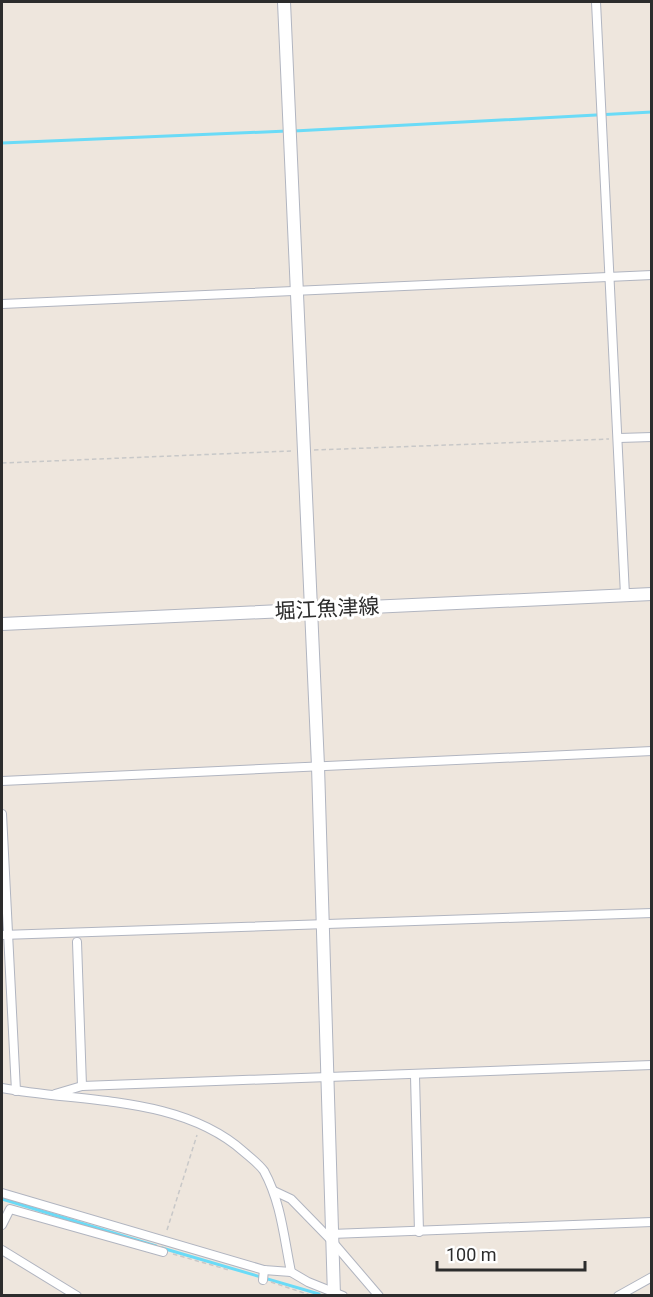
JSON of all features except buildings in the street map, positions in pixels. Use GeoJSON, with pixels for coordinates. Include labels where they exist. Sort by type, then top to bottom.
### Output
{"type":"FeatureCollection","features":[{"type":"Feature","properties":{"kind":"street"},"geometry":{"type":"LineString","coordinates":[[284,2],[324,922],[331,1237],[337,1295]]}},
{"type":"Feature","properties":{"kind":"street"},"geometry":{"type":"LineString","coordinates":[[596,2],[625,595]]}},
{"type":"Feature","properties":{"kind":"street"},"geometry":{"type":"LineString","coordinates":[[2,304],[651,275]]}},
{"type":"Feature","properties":{"kind":"street"},"geometry":{"type":"LineString","coordinates":[[619,438],[651,437]]}},
{"type":"Feature","properties":{"kind":"street","name":"堀江魚津線"},"geometry":{"type":"LineString","coordinates":[[2,624],[651,594]]}},
{"type":"Feature","properties":{"kind":"street"},"geometry":{"type":"LineString","coordinates":[[2,781],[651,751]]}},
{"type":"Feature","properties":{"kind":"street"},"geometry":{"type":"LineString","coordinates":[[2,814],[5,935],[16,1091]]}},
{"type":"Feature","properties":{"kind":"street"},"geometry":{"type":"LineString","coordinates":[[5,935],[324,922],[651,913]]}},
{"type":"Feature","properties":{"kind":"street"},"geometry":{"type":"LineString","coordinates":[[77,942],[82,1086]]}},
{"type":"Feature","properties":{"kind":"street"},"geometry":{"type":"LineString","coordinates":[[55,1094],[82,1086],[415,1076],[651,1065]]}},
{"type":"Feature","properties":{"kind":"street"},"geometry":{"type":"LineString","coordinates":[[415,1076],[419,1233]]}},
{"type":"Feature","properties":{"kind":"street"},"geometry":{"type":"LineString","coordinates":[[2,1088],[166,1112],[200,1125],[234,1144],[262,1169],[274,1191],[291,1272]]}},
{"type":"Feature","properties":{"kind":"street"},"geometry":{"type":"LineString","coordinates":[[274,1191],[291,1199],[331,1237],[378,1296]]}},
{"type":"Feature","properties":{"kind":"street"},"geometry":{"type":"LineString","coordinates":[[2,1193],[164,1241],[264,1275],[291,1272],[337,1295]]}},
{"type":"Feature","properties":{"kind":"street"},"geometry":{"type":"LineString","coordinates":[[2,1225],[10,1209],[163,1252]]}},
{"type":"Feature","properties":{"kind":"street"},"geometry":{"type":"LineString","coordinates":[[331,1237],[651,1222]]}},
{"type":"Feature","properties":{"kind":"street"},"geometry":{"type":"LineString","coordinates":[[2,1251],[77,1296]]}},
{"type":"Feature","properties":{"kind":"street"},"geometry":{"type":"LineString","coordinates":[[618,1296],[651,1277]]}},
{"type":"Feature","properties":{"kind":"path"},"geometry":{"type":"LineString","coordinates":[[164,1241],[200,1125]]}},
{"type":"Feature","properties":{"kind":"path"},"geometry":{"type":"LineString","coordinates":[[163,1252],[230,1270]]}},
{"type":"Feature","properties":{"kind":"path"},"geometry":{"type":"LineString","coordinates":[[264,1275],[313,1296]]}},
{"type":"Feature","properties":{"kind":"waterway"},"geometry":{"type":"LineString","coordinates":[[294,131],[652,112]]}},
{"type":"Feature","properties":{"kind":"waterway"},"geometry":{"type":"LineString","coordinates":[[2,143],[287,131]]}},
{"type":"Feature","properties":{"kind":"waterway"},"geometry":{"type":"LineString","coordinates":[[2,1199],[156,1246]]}},
{"type":"Feature","properties":{"kind":"waterway"},"geometry":{"type":"LineString","coordinates":[[162,1248],[319,1294]]}}]}
